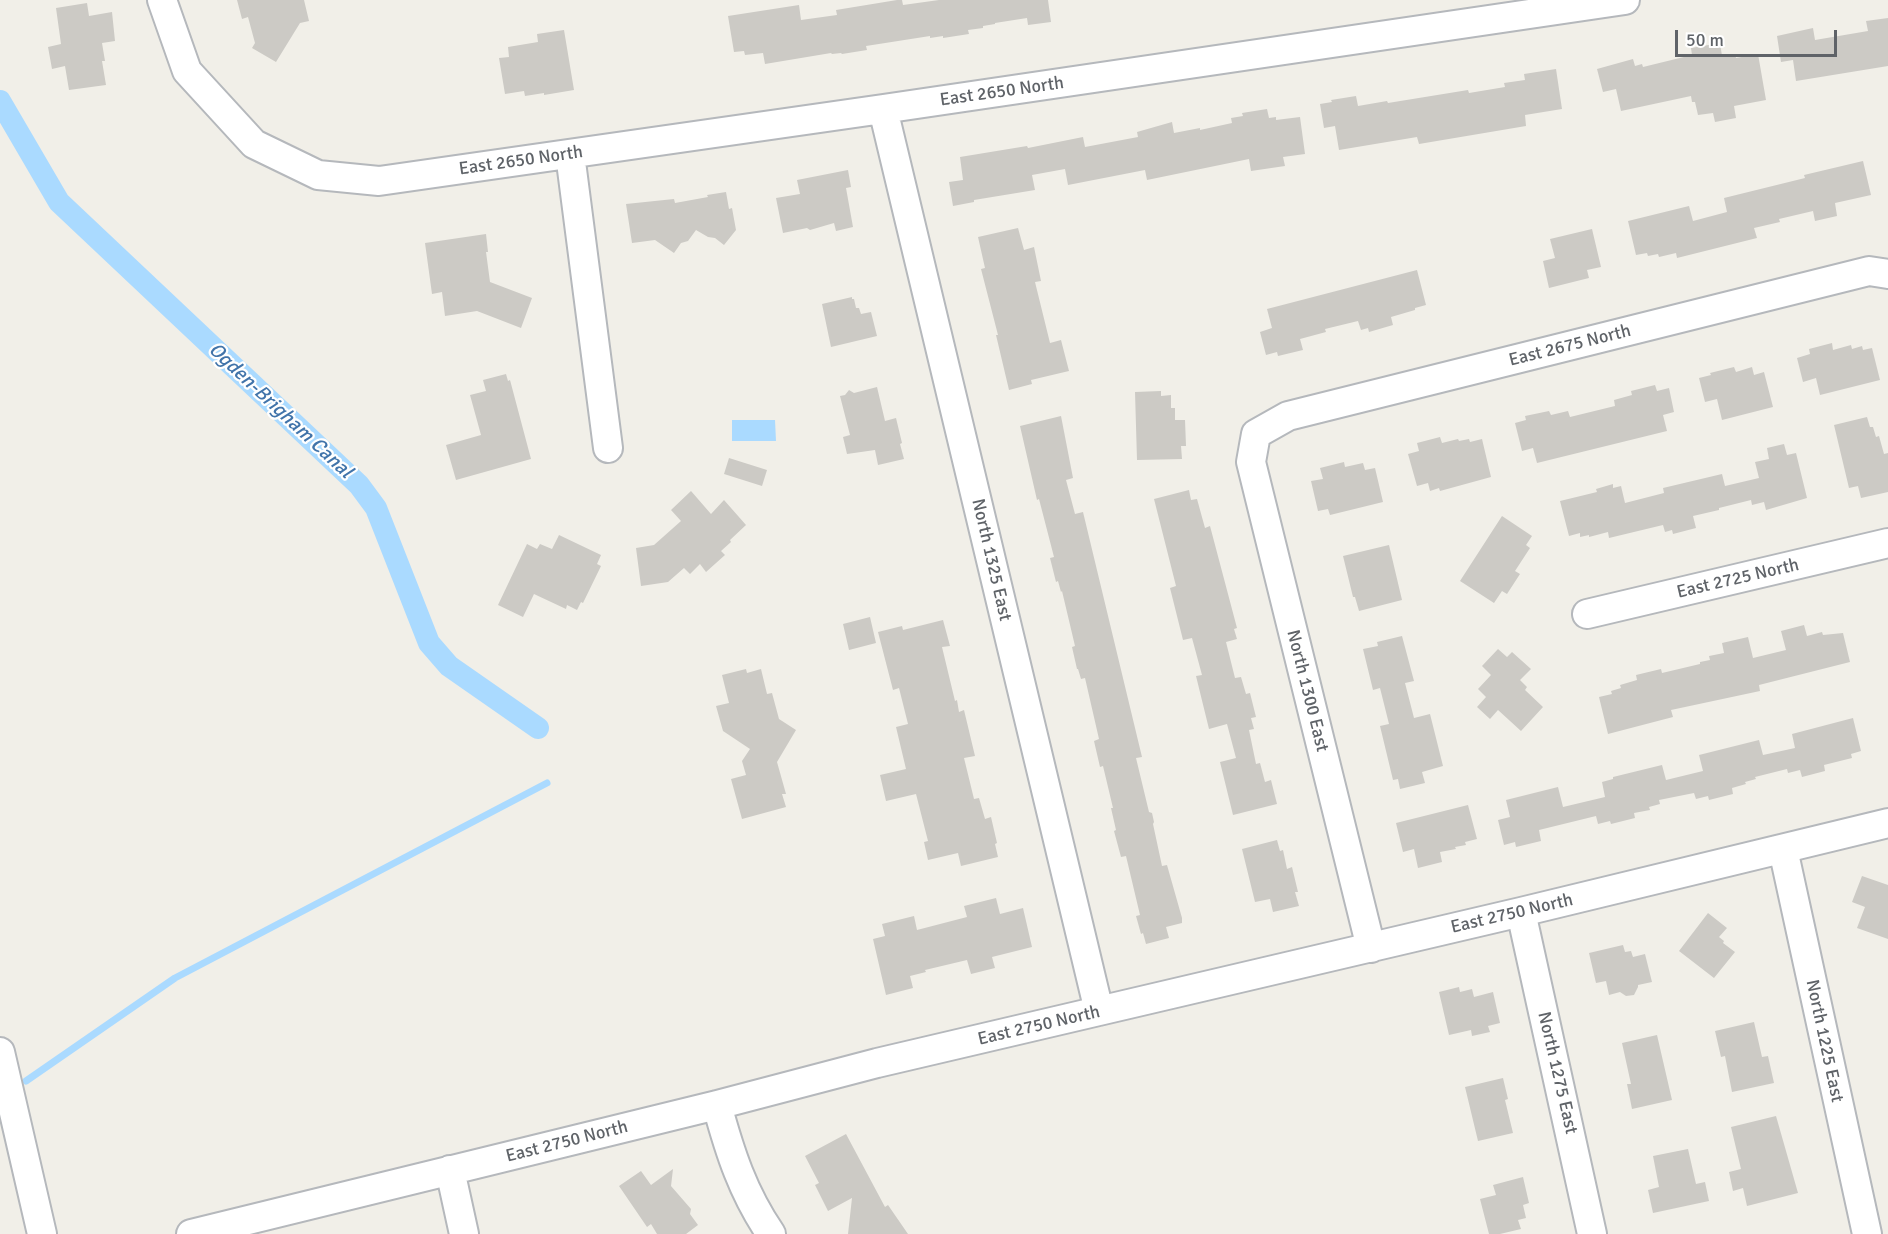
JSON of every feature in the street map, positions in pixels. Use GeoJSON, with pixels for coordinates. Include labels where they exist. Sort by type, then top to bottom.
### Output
{"type":"FeatureCollection","features":[{"type":"Feature","properties":{"kind":"street","name":"East 2650 North"},"geometry":{"type":"LineString","coordinates":[[162,0],[187,71],[254,144],[318,175],[379,181],[883,110],[1625,0]]}},
{"type":"Feature","properties":{"kind":"street","name":"North 1325 East"},"geometry":{"type":"LineString","coordinates":[[883,110],[1099,1011]]}},
{"type":"Feature","properties":{"kind":"street"},"geometry":{"type":"LineString","coordinates":[[570,154],[609,448]]}},
{"type":"Feature","properties":{"kind":"street","name":"East 2675 North"},"geometry":{"type":"LineString","coordinates":[[1256,434],[1288,416],[1311,410],[1869,271],[1888,274]]}},
{"type":"Feature","properties":{"kind":"street","name":"North 1300 East"},"geometry":{"type":"LineString","coordinates":[[1256,434],[1251,462],[1371,948]]}},
{"type":"Feature","properties":{"kind":"street","name":"East 2725 North"},"geometry":{"type":"LineString","coordinates":[[1587,614],[1888,543]]}},
{"type":"Feature","properties":{"kind":"street","name":"East 2750 North"},"geometry":{"type":"LineString","coordinates":[[191,1234],[877,1064],[1888,823]]}},
{"type":"Feature","properties":{"kind":"street","name":"North 1225 East"},"geometry":{"type":"LineString","coordinates":[[1783,849],[1867,1234]]}},
{"type":"Feature","properties":{"kind":"street","name":"North 1275 East"},"geometry":{"type":"LineString","coordinates":[[1521,912],[1593,1234]]}},
{"type":"Feature","properties":{"kind":"street"},"geometry":{"type":"LineString","coordinates":[[0,1052],[42,1234]]}},
{"type":"Feature","properties":{"kind":"street"},"geometry":{"type":"LineString","coordinates":[[717,1105],[729,1149],[742,1184],[771,1234]]}},
{"type":"Feature","properties":{"kind":"street"},"geometry":{"type":"LineString","coordinates":[[450,1170],[464,1234]]}},
{"type":"Feature","properties":{"kind":"water"},"geometry":{"type":"Polygon","coordinates":[[[732,420],[775,420],[776,441],[732,441],[732,420]]]}},
{"type":"Feature","properties":{"kind":"building"},"geometry":{"type":"Polygon","coordinates":[[[237,0],[304,0],[309,21],[300,23],[276,62],[252,48],[255,43],[248,17],[242,19],[237,0]]]}},
{"type":"Feature","properties":{"kind":"building"},"geometry":{"type":"Polygon","coordinates":[[[902,0],[903,5],[939,0],[1048,0],[1051,22],[1028,25],[1027,18],[968,30],[969,34],[943,38],[943,36],[930,38],[930,36],[866,46],[867,50],[842,54],[831,53],[765,64],[763,53],[745,55],[744,51],[734,52],[728,16],[799,5],[801,20],[837,15],[836,10],[902,0]]]}},
{"type":"Feature","properties":{"kind":"building"},"geometry":{"type":"Polygon","coordinates":[[[87,3],[89,16],[112,12],[115,41],[102,43],[106,85],[69,90],[65,66],[52,69],[48,47],[61,44],[56,8],[87,3]]]}},
{"type":"Feature","properties":{"kind":"building"},"geometry":{"type":"Polygon","coordinates":[[[1888,18],[1888,66],[1796,81],[1793,60],[1781,62],[1777,36],[1813,28],[1815,40],[1868,31],[1866,21],[1888,18]]]}},
{"type":"Feature","properties":{"kind":"building"},"geometry":{"type":"Polygon","coordinates":[[[564,30],[574,90],[544,95],[544,93],[525,96],[524,91],[505,94],[499,58],[509,57],[508,47],[538,42],[537,34],[564,30]]]}},
{"type":"Feature","properties":{"kind":"building"},"geometry":{"type":"Polygon","coordinates":[[[1720,43],[1722,56],[1735,54],[1736,58],[1758,54],[1766,100],[1734,106],[1736,118],[1715,122],[1713,113],[1698,115],[1691,96],[1621,111],[1616,89],[1603,92],[1597,69],[1633,59],[1635,66],[1642,64],[1643,67],[1692,55],[1691,48],[1720,43]]]}},
{"type":"Feature","properties":{"kind":"building"},"geometry":{"type":"Polygon","coordinates":[[[1556,69],[1562,109],[1525,115],[1526,126],[1419,144],[1417,137],[1339,150],[1335,126],[1324,128],[1320,104],[1332,102],[1331,100],[1356,96],[1358,106],[1468,90],[1469,93],[1505,87],[1504,83],[1525,80],[1524,74],[1556,69]]]}},
{"type":"Feature","properties":{"kind":"building"},"geometry":{"type":"Polygon","coordinates":[[[1267,109],[1269,118],[1276,117],[1276,120],[1300,117],[1305,154],[1283,157],[1285,166],[1251,171],[1249,159],[1147,180],[1145,170],[1068,185],[1065,169],[1032,175],[1035,190],[974,200],[974,202],[953,206],[949,182],[963,180],[960,157],[1027,146],[1028,148],[1083,137],[1085,147],[1138,137],[1137,132],[1172,122],[1174,133],[1200,128],[1200,130],[1232,123],[1231,118],[1243,116],[1242,113],[1267,109]]]}},
{"type":"Feature","properties":{"kind":"building"},"geometry":{"type":"Polygon","coordinates":[[[1863,161],[1871,195],[1835,203],[1837,216],[1815,221],[1813,211],[1779,219],[1780,222],[1754,228],[1757,238],[1677,258],[1676,253],[1659,257],[1658,254],[1648,256],[1647,253],[1636,255],[1628,221],[1689,206],[1693,221],[1727,212],[1724,198],[1863,161]]]}},
{"type":"Feature","properties":{"kind":"building"},"geometry":{"type":"Polygon","coordinates":[[[848,170],[851,187],[846,188],[853,227],[836,231],[834,223],[810,230],[807,228],[783,233],[776,198],[800,194],[797,180],[848,170]]]}},
{"type":"Feature","properties":{"kind":"building"},"geometry":{"type":"Polygon","coordinates":[[[726,192],[736,230],[724,245],[715,238],[696,230],[688,241],[681,243],[674,253],[655,240],[632,243],[626,204],[674,199],[675,203],[726,192]]]}},
{"type":"Feature","properties":{"kind":"building"},"geometry":{"type":"Polygon","coordinates":[[[1018,228],[1024,250],[1034,247],[1041,281],[1035,282],[1050,343],[1061,340],[1069,371],[1031,380],[1032,384],[1009,390],[981,269],[985,268],[978,237],[1018,228]]]}},
{"type":"Feature","properties":{"kind":"building"},"geometry":{"type":"Polygon","coordinates":[[[1592,229],[1601,267],[1587,270],[1589,278],[1549,288],[1543,261],[1555,258],[1550,239],[1592,229]]]}},
{"type":"Feature","properties":{"kind":"building"},"geometry":{"type":"Polygon","coordinates":[[[486,234],[490,282],[532,298],[521,328],[477,311],[445,316],[442,292],[432,294],[425,243],[486,234]]]}},
{"type":"Feature","properties":{"kind":"building"},"geometry":{"type":"Polygon","coordinates":[[[1417,270],[1426,305],[1391,317],[1393,325],[1369,332],[1368,328],[1361,330],[1358,321],[1325,329],[1326,332],[1300,339],[1303,350],[1278,356],[1277,352],[1266,355],[1260,332],[1272,328],[1267,309],[1417,270]]]}},
{"type":"Feature","properties":{"kind":"building"},"geometry":{"type":"Polygon","coordinates":[[[852,297],[861,314],[871,312],[877,336],[831,347],[822,304],[852,297]]]}},
{"type":"Feature","properties":{"kind":"building"},"geometry":{"type":"Polygon","coordinates":[[[1832,343],[1833,350],[1851,345],[1852,349],[1862,346],[1863,350],[1872,348],[1880,380],[1820,395],[1816,378],[1803,382],[1797,358],[1810,354],[1809,349],[1832,343]]]}},
{"type":"Feature","properties":{"kind":"building"},"geometry":{"type":"Polygon","coordinates":[[[1734,367],[1736,372],[1752,367],[1754,375],[1764,372],[1773,407],[1722,420],[1717,399],[1705,402],[1699,378],[1734,367]]]}},
{"type":"Feature","properties":{"kind":"building"},"geometry":{"type":"Polygon","coordinates":[[[506,374],[508,381],[510,380],[531,459],[456,480],[446,445],[481,435],[470,395],[486,391],[483,380],[506,374]]]}},
{"type":"Feature","properties":{"kind":"building"},"geometry":{"type":"Polygon","coordinates":[[[1655,385],[1657,391],[1669,388],[1674,412],[1663,415],[1667,431],[1537,463],[1533,448],[1522,451],[1515,423],[1526,420],[1525,416],[1549,411],[1551,415],[1568,411],[1570,417],[1615,406],[1614,400],[1632,395],[1631,391],[1655,385]]]}},
{"type":"Feature","properties":{"kind":"building"},"geometry":{"type":"Polygon","coordinates":[[[877,387],[885,421],[896,418],[904,459],[878,465],[875,450],[847,454],[843,437],[850,435],[840,396],[845,395],[849,390],[854,393],[877,387]]]}},
{"type":"Feature","properties":{"kind":"building"},"geometry":{"type":"Polygon","coordinates":[[[1161,391],[1161,396],[1171,395],[1171,408],[1175,408],[1175,420],[1185,420],[1186,446],[1181,446],[1182,459],[1137,460],[1135,392],[1161,391]]]}},
{"type":"Feature","properties":{"kind":"building"},"geometry":{"type":"Polygon","coordinates":[[[1061,416],[1073,478],[1066,480],[1075,514],[1083,512],[1142,757],[1136,758],[1149,812],[1152,813],[1162,866],[1167,865],[1182,918],[1182,923],[1166,927],[1169,938],[1146,944],[1136,916],[1140,915],[1126,856],[1121,857],[1114,831],[1116,830],[1111,808],[1113,808],[1103,766],[1100,767],[1094,741],[1099,739],[1085,678],[1081,679],[1077,669],[1072,647],[1075,646],[1062,591],[1058,581],[1056,582],[1050,558],[1054,557],[1039,499],[1037,500],[1020,426],[1061,416]]]}},
{"type":"Feature","properties":{"kind":"building"},"geometry":{"type":"Polygon","coordinates":[[[1867,417],[1876,437],[1879,436],[1884,454],[1888,453],[1888,492],[1861,498],[1858,486],[1849,488],[1834,425],[1867,417]]]}},
{"type":"Feature","properties":{"kind":"building"},"geometry":{"type":"Polygon","coordinates":[[[1440,437],[1442,443],[1458,439],[1459,441],[1469,439],[1470,442],[1482,439],[1491,477],[1440,491],[1439,488],[1430,491],[1428,483],[1417,486],[1408,454],[1419,451],[1417,443],[1440,437]]]}},
{"type":"Feature","properties":{"kind":"building"},"geometry":{"type":"Polygon","coordinates":[[[1784,444],[1787,455],[1796,453],[1807,498],[1766,510],[1764,502],[1752,505],[1751,500],[1719,508],[1719,510],[1693,516],[1696,528],[1673,534],[1672,530],[1665,532],[1663,525],[1609,538],[1608,532],[1589,537],[1589,535],[1580,537],[1580,533],[1569,536],[1560,501],[1597,492],[1596,489],[1613,484],[1613,488],[1621,486],[1625,503],[1664,493],[1663,488],[1722,474],[1725,486],[1759,478],[1755,462],[1769,459],[1767,448],[1784,444]]]}},
{"type":"Feature","properties":{"kind":"building"},"geometry":{"type":"Polygon","coordinates":[[[729,458],[767,470],[762,486],[724,474],[729,458]]]}},
{"type":"Feature","properties":{"kind":"building"},"geometry":{"type":"Polygon","coordinates":[[[1344,462],[1345,467],[1363,463],[1365,470],[1375,468],[1383,502],[1330,515],[1328,509],[1318,511],[1311,481],[1323,479],[1320,468],[1344,462]]]}},
{"type":"Feature","properties":{"kind":"building"},"geometry":{"type":"Polygon","coordinates":[[[1189,490],[1191,500],[1197,499],[1205,528],[1210,526],[1237,628],[1234,629],[1237,639],[1226,642],[1235,678],[1241,677],[1246,694],[1250,693],[1256,717],[1251,718],[1254,729],[1249,730],[1256,764],[1260,763],[1265,782],[1271,780],[1277,804],[1233,815],[1220,762],[1236,758],[1227,724],[1209,729],[1196,676],[1202,675],[1192,638],[1183,640],[1170,588],[1176,586],[1154,499],[1189,490]]]}},
{"type":"Feature","properties":{"kind":"building"},"geometry":{"type":"Polygon","coordinates":[[[691,491],[711,514],[724,500],[746,525],[721,551],[725,555],[706,572],[700,564],[690,574],[684,568],[668,582],[641,586],[636,548],[654,545],[681,521],[671,510],[691,491]]]}},
{"type":"Feature","properties":{"kind":"building"},"geometry":{"type":"Polygon","coordinates":[[[1502,516],[1532,536],[1526,545],[1530,548],[1515,571],[1520,574],[1507,594],[1502,591],[1494,603],[1460,581],[1502,516]]]}},
{"type":"Feature","properties":{"kind":"building"},"geometry":{"type":"Polygon","coordinates":[[[559,535],[601,555],[597,564],[601,566],[583,603],[581,602],[577,610],[567,605],[566,609],[534,594],[523,617],[498,605],[527,544],[537,549],[540,544],[552,549],[559,535]]]}},
{"type":"Feature","properties":{"kind":"building"},"geometry":{"type":"Polygon","coordinates":[[[1389,545],[1402,600],[1359,611],[1355,597],[1353,597],[1343,556],[1389,545]]]}},
{"type":"Feature","properties":{"kind":"building"},"geometry":{"type":"Polygon","coordinates":[[[870,617],[876,643],[849,650],[843,624],[870,617]]]}},
{"type":"Feature","properties":{"kind":"building"},"geometry":{"type":"Polygon","coordinates":[[[943,620],[950,646],[942,647],[955,701],[957,700],[959,712],[964,710],[975,756],[964,758],[974,799],[979,798],[985,819],[991,817],[997,843],[995,844],[998,857],[961,866],[958,853],[928,860],[924,842],[928,841],[916,794],[886,801],[880,775],[906,769],[896,727],[908,724],[899,688],[893,690],[878,632],[902,626],[903,630],[943,620]]]}},
{"type":"Feature","properties":{"kind":"building"},"geometry":{"type":"Polygon","coordinates":[[[1804,625],[1807,636],[1822,632],[1823,635],[1843,633],[1850,662],[1759,685],[1760,691],[1671,710],[1673,717],[1608,734],[1599,697],[1612,694],[1611,691],[1621,688],[1620,685],[1637,680],[1636,675],[1661,669],[1662,673],[1700,664],[1700,662],[1710,660],[1709,656],[1724,653],[1722,643],[1748,637],[1753,658],[1786,650],[1781,631],[1804,625]]]}},
{"type":"Feature","properties":{"kind":"building"},"geometry":{"type":"Polygon","coordinates":[[[1402,636],[1414,681],[1405,683],[1414,718],[1430,714],[1443,766],[1422,772],[1425,783],[1400,789],[1398,779],[1393,780],[1380,726],[1389,724],[1380,688],[1373,690],[1363,649],[1378,646],[1377,642],[1402,636]]]}},
{"type":"Feature","properties":{"kind":"building"},"geometry":{"type":"Polygon","coordinates":[[[1498,649],[1507,657],[1512,652],[1531,669],[1520,680],[1527,687],[1525,690],[1543,707],[1521,731],[1498,710],[1490,719],[1477,707],[1486,697],[1478,689],[1491,675],[1482,666],[1498,649]]]}},
{"type":"Feature","properties":{"kind":"building"},"geometry":{"type":"Polygon","coordinates":[[[746,669],[747,673],[761,669],[767,694],[772,693],[779,719],[796,730],[777,762],[786,794],[782,794],[786,807],[742,819],[731,779],[746,775],[742,761],[750,749],[723,731],[716,706],[729,703],[722,675],[746,669]]]}},
{"type":"Feature","properties":{"kind":"building"},"geometry":{"type":"Polygon","coordinates":[[[1853,718],[1861,751],[1851,754],[1852,758],[1824,765],[1825,771],[1802,777],[1800,770],[1788,773],[1787,769],[1755,777],[1756,779],[1745,782],[1746,784],[1732,788],[1733,794],[1709,800],[1708,796],[1696,799],[1694,793],[1659,800],[1660,804],[1649,807],[1650,810],[1634,813],[1635,818],[1611,824],[1610,821],[1598,824],[1596,816],[1539,830],[1541,841],[1516,847],[1515,842],[1504,845],[1498,820],[1510,817],[1506,800],[1558,787],[1563,807],[1605,797],[1602,782],[1613,779],[1613,777],[1662,765],[1666,780],[1703,771],[1699,755],[1759,740],[1763,755],[1795,748],[1792,734],[1853,718]]]}},
{"type":"Feature","properties":{"kind":"building"},"geometry":{"type":"Polygon","coordinates":[[[1468,805],[1477,839],[1465,842],[1466,845],[1455,847],[1456,849],[1440,852],[1442,862],[1418,868],[1414,849],[1403,852],[1396,823],[1468,805]]]}},
{"type":"Feature","properties":{"kind":"building"},"geometry":{"type":"Polygon","coordinates":[[[1277,840],[1280,851],[1283,850],[1287,869],[1292,867],[1299,906],[1273,912],[1270,899],[1255,902],[1242,849],[1277,840]]]}},
{"type":"Feature","properties":{"kind":"building"},"geometry":{"type":"Polygon","coordinates":[[[1862,876],[1888,885],[1888,939],[1857,928],[1865,907],[1852,902],[1862,876]]]}},
{"type":"Feature","properties":{"kind":"building"},"geometry":{"type":"Polygon","coordinates":[[[996,898],[1000,914],[1023,908],[1032,947],[992,957],[995,968],[971,974],[967,960],[925,970],[926,972],[910,976],[913,988],[886,995],[873,939],[885,936],[882,924],[914,916],[917,930],[967,917],[964,906],[996,898]]]}},
{"type":"Feature","properties":{"kind":"building"},"geometry":{"type":"Polygon","coordinates":[[[1708,913],[1727,928],[1719,937],[1735,952],[1714,978],[1679,951],[1708,913]]]}},
{"type":"Feature","properties":{"kind":"building"},"geometry":{"type":"Polygon","coordinates":[[[1623,945],[1625,952],[1631,951],[1633,957],[1645,954],[1652,982],[1638,985],[1634,995],[1626,996],[1620,992],[1609,995],[1606,981],[1596,983],[1589,953],[1623,945]]]}},
{"type":"Feature","properties":{"kind":"building"},"geometry":{"type":"Polygon","coordinates":[[[1459,987],[1460,992],[1472,989],[1474,997],[1493,992],[1500,1023],[1488,1026],[1490,1032],[1472,1036],[1471,1030],[1449,1035],[1439,992],[1459,987]]]}},
{"type":"Feature","properties":{"kind":"building"},"geometry":{"type":"Polygon","coordinates":[[[1754,1022],[1762,1057],[1768,1056],[1774,1083],[1732,1092],[1725,1056],[1721,1057],[1715,1031],[1754,1022]]]}},
{"type":"Feature","properties":{"kind":"building"},"geometry":{"type":"Polygon","coordinates":[[[1657,1035],[1672,1100],[1632,1109],[1627,1084],[1631,1084],[1622,1043],[1657,1035]]]}},
{"type":"Feature","properties":{"kind":"building"},"geometry":{"type":"Polygon","coordinates":[[[1503,1078],[1508,1099],[1505,1100],[1513,1133],[1478,1141],[1465,1087],[1503,1078]]]}},
{"type":"Feature","properties":{"kind":"building"},"geometry":{"type":"Polygon","coordinates":[[[1776,1116],[1798,1193],[1747,1206],[1743,1188],[1733,1191],[1729,1172],[1741,1169],[1731,1127],[1776,1116]]]}},
{"type":"Feature","properties":{"kind":"building"},"geometry":{"type":"Polygon","coordinates":[[[846,1134],[885,1207],[888,1205],[908,1234],[848,1234],[852,1198],[828,1211],[815,1185],[819,1183],[805,1156],[846,1134]]]}},
{"type":"Feature","properties":{"kind":"building"},"geometry":{"type":"Polygon","coordinates":[[[1688,1149],[1696,1184],[1705,1182],[1709,1201],[1653,1213],[1648,1190],[1659,1187],[1653,1156],[1688,1149]]]}},
{"type":"Feature","properties":{"kind":"building"},"geometry":{"type":"Polygon","coordinates":[[[673,1169],[671,1186],[691,1209],[690,1214],[698,1225],[686,1234],[657,1234],[651,1224],[647,1227],[619,1186],[641,1171],[651,1185],[673,1169]]]}},
{"type":"Feature","properties":{"kind":"building"},"geometry":{"type":"Polygon","coordinates":[[[1523,1177],[1529,1203],[1523,1205],[1526,1218],[1518,1220],[1521,1229],[1489,1234],[1480,1199],[1496,1195],[1493,1185],[1523,1177]]]}},
{"type":"Feature","properties":{"kind":"waterway","name":"Ogden-Brigham Canal"},"geometry":{"type":"LineString","coordinates":[[0,101],[59,202],[359,485],[376,508],[429,643],[449,666],[538,728]]}},
{"type":"Feature","properties":{"kind":"waterway"},"geometry":{"type":"LineString","coordinates":[[26,1081],[175,978],[547,783]]}}]}
